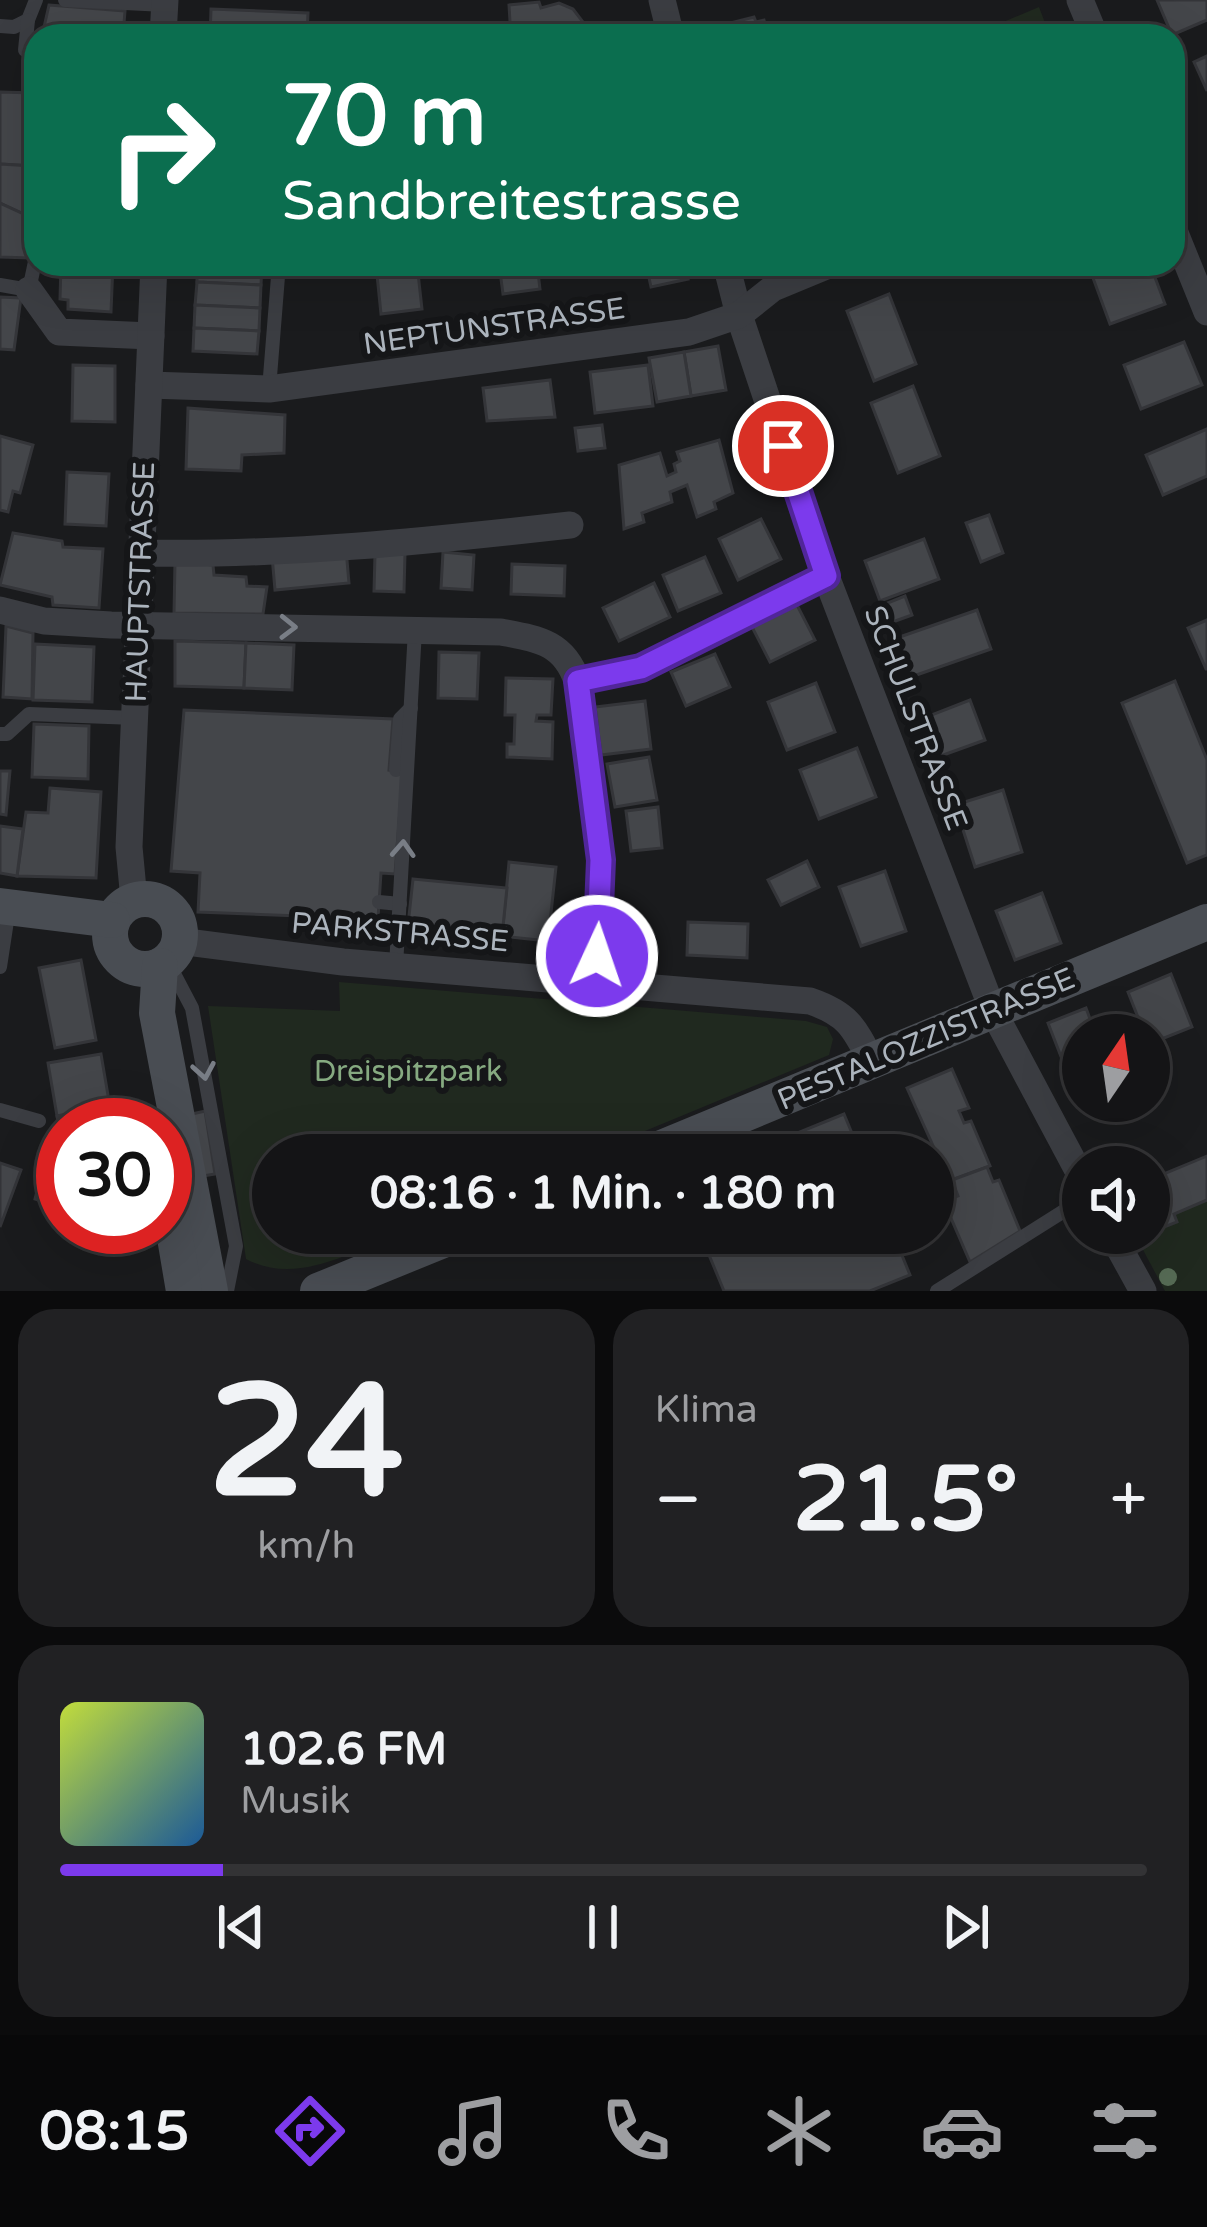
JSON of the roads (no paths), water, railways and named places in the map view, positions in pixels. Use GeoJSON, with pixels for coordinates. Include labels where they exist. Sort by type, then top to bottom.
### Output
{"type":"FeatureCollection","features":[{"type":"Feature","properties":{"kind":"street"},"geometry":{"type":"LineString","coordinates":[[1185,258],[1207,312]]}},
{"type":"Feature","properties":{"kind":"street","name":"HAUPTSTRASSE"},"geometry":{"type":"LineString","coordinates":[[123,910],[154,276]]}},
{"type":"Feature","properties":{"kind":"street","name":"SCHULSTRASSE"},"geometry":{"type":"LineString","coordinates":[[729,276],[826,576],[993,1011],[1065,1146]]}},
{"type":"Feature","properties":{"kind":"street","name":"NEPTUNSTRASSE"},"geometry":{"type":"LineString","coordinates":[[149,386],[269,389],[689,332],[739,315],[773,288],[802,276]]}},
{"type":"Feature","properties":{"kind":"street"},"geometry":{"type":"LineString","coordinates":[[29,290],[59,332],[151,336]]}},
{"type":"Feature","properties":{"kind":"street"},"geometry":{"type":"LineString","coordinates":[[141,553],[238,554],[570,526]]}},
{"type":"Feature","properties":{"kind":"street"},"geometry":{"type":"LineString","coordinates":[[578,681],[641,668],[826,576]]}},
{"type":"Feature","properties":{"kind":"street"},"geometry":{"type":"LineString","coordinates":[[0,610],[44,621],[501,632],[556,648],[571,661],[578,681],[601,860],[596,982]]}},
{"type":"Feature","properties":{"kind":"street"},"geometry":{"type":"LineString","coordinates":[[4,907],[123,910],[153,899],[169,908],[178,923],[158,958],[157,1013],[210,1291]]}},
{"type":"Feature","properties":{"kind":"street"},"geometry":{"type":"LineString","coordinates":[[123,910],[111,944],[158,958]]}},
{"type":"Feature","properties":{"kind":"street","name":"PESTALOZZISTRASSE"},"geometry":{"type":"LineString","coordinates":[[696,1134],[1207,922]]}},
{"type":"Feature","properties":{"kind":"street"},"geometry":{"type":"LineString","coordinates":[[155,1098],[158,958]]}},
{"type":"Feature","properties":{"kind":"street","name":"PARKSTRASSE"},"geometry":{"type":"LineString","coordinates":[[158,958],[396,966],[810,1000],[838,1010],[855,1029],[872,1062]]}},
{"type":"Feature","properties":{"kind":"street"},"geometry":{"type":"LineString","coordinates":[[178,1254],[184,1291]]}},
{"type":"Feature","properties":{"kind":"street"},"geometry":{"type":"LineString","coordinates":[[317,1291],[408,1254]]}},
{"type":"Feature","properties":{"kind":"street"},"geometry":{"type":"LineString","coordinates":[[1123,1254],[1143,1291]]}},
{"type":"Feature","properties":{"kind":"lane"},"geometry":{"type":"LineString","coordinates":[[28,24],[36,0]]}},
{"type":"Feature","properties":{"kind":"lane"},"geometry":{"type":"LineString","coordinates":[[65,0],[165,3]]}},
{"type":"Feature","properties":{"kind":"lane"},"geometry":{"type":"LineString","coordinates":[[0,26],[14,27],[28,20]]}},
{"type":"Feature","properties":{"kind":"lane"},"geometry":{"type":"LineString","coordinates":[[0,285],[29,290],[32,276]]}},
{"type":"Feature","properties":{"kind":"lane"},"geometry":{"type":"LineString","coordinates":[[269,389],[278,276]]}},
{"type":"Feature","properties":{"kind":"lane"},"geometry":{"type":"LineString","coordinates":[[396,966],[415,630]]}},
{"type":"Feature","properties":{"kind":"lane"},"geometry":{"type":"LineString","coordinates":[[396,770],[400,719],[411,708]]}},
{"type":"Feature","properties":{"kind":"lane"},"geometry":{"type":"LineString","coordinates":[[0,734],[7,734],[29,714],[135,718]]}},
{"type":"Feature","properties":{"kind":"lane"},"geometry":{"type":"LineString","coordinates":[[380,902],[400,904]]}},
{"type":"Feature","properties":{"kind":"lane"},"geometry":{"type":"LineString","coordinates":[[0,967],[4,907]]}},
{"type":"Feature","properties":{"kind":"lane"},"geometry":{"type":"LineString","coordinates":[[158,958],[192,1008],[236,1246],[227,1291]]}},
{"type":"Feature","properties":{"kind":"lane"},"geometry":{"type":"LineString","coordinates":[[0,1110],[36,1120]]}},
{"type":"Feature","properties":{"kind":"lane"},"geometry":{"type":"LineString","coordinates":[[937,1291],[1062,1212]]}},
{"type":"Feature","properties":{"kind":"park label","name":"Dreispitzpark"},"geometry":{"type":"Point","coordinates":[408,1071]}}]}
